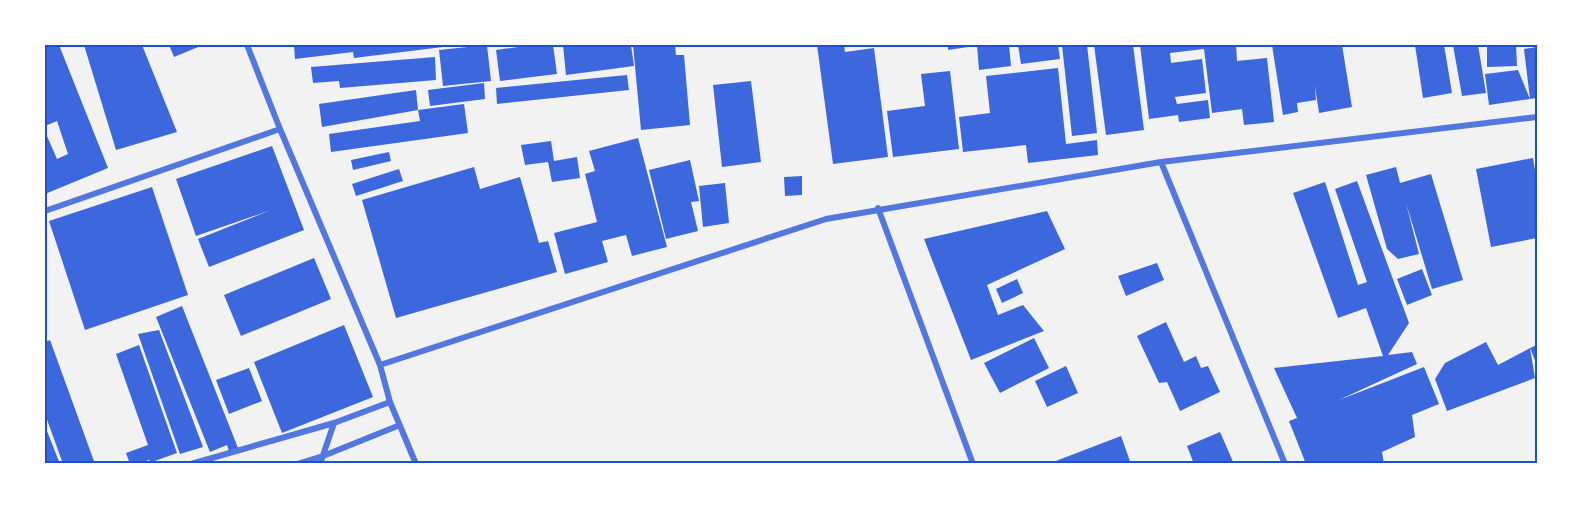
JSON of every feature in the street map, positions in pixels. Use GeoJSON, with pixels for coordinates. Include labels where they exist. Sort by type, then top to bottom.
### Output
{"type":"FeatureCollection","features":[{"type":"Feature","properties":{"kind":"street"},"geometry":{"type":"LineString","coordinates":[[247,45],[380,365],[390,402],[416,464]]}},
{"type":"Feature","properties":{"kind":"street"},"geometry":{"type":"LineString","coordinates":[[380,365],[826,219],[878,208],[1161,162],[1537,117]]}},
{"type":"Feature","properties":{"kind":"street"},"geometry":{"type":"LineString","coordinates":[[45,211],[280,129]]}},
{"type":"Feature","properties":{"kind":"street"},"geometry":{"type":"LineString","coordinates":[[1161,162],[1285,464]]}},
{"type":"Feature","properties":{"kind":"street"},"geometry":{"type":"LineString","coordinates":[[878,208],[973,464]]}},
{"type":"Feature","properties":{"kind":"street"},"geometry":{"type":"LineString","coordinates":[[192,464],[334,423],[390,402]]}},
{"type":"Feature","properties":{"kind":"street"},"geometry":{"type":"LineString","coordinates":[[320,464],[334,423]]}},
{"type":"Feature","properties":{"kind":"street"},"geometry":{"type":"LineString","coordinates":[[297,464],[323,456],[400,424]]}},
{"type":"Feature","properties":{"kind":"building"},"geometry":{"type":"Polygon","coordinates":[[[45,45],[59,45],[108,168],[45,194],[45,137],[47,136],[57,159],[68,154],[57,121],[45,126],[45,45]]]}},
{"type":"Feature","properties":{"kind":"building"},"geometry":{"type":"Polygon","coordinates":[[[84,45],[142,45],[177,132],[116,150],[84,45]]]}},
{"type":"Feature","properties":{"kind":"building"},"geometry":{"type":"Polygon","coordinates":[[[169,45],[203,45],[174,57],[169,45]]]}},
{"type":"Feature","properties":{"kind":"building"},"geometry":{"type":"Polygon","coordinates":[[[294,45],[451,46],[354,58],[353,52],[295,59],[294,45]]]}},
{"type":"Feature","properties":{"kind":"building"},"geometry":{"type":"Polygon","coordinates":[[[487,45],[491,81],[443,86],[439,50],[487,45]]]}},
{"type":"Feature","properties":{"kind":"building"},"geometry":{"type":"Polygon","coordinates":[[[553,45],[557,74],[500,81],[496,50],[553,45]]]}},
{"type":"Feature","properties":{"kind":"building"},"geometry":{"type":"Polygon","coordinates":[[[563,45],[631,45],[634,66],[566,75],[563,45]]]}},
{"type":"Feature","properties":{"kind":"building"},"geometry":{"type":"Polygon","coordinates":[[[633,45],[675,45],[676,55],[684,55],[690,125],[641,130],[633,45]]]}},
{"type":"Feature","properties":{"kind":"building"},"geometry":{"type":"Polygon","coordinates":[[[817,45],[844,45],[845,52],[874,48],[888,157],[833,164],[817,45]]]}},
{"type":"Feature","properties":{"kind":"building"},"geometry":{"type":"Polygon","coordinates":[[[948,45],[968,45],[968,47],[948,50],[948,45]]]}},
{"type":"Feature","properties":{"kind":"building"},"geometry":{"type":"Polygon","coordinates":[[[977,45],[1009,45],[1011,66],[979,70],[977,45]]]}},
{"type":"Feature","properties":{"kind":"building"},"geometry":{"type":"Polygon","coordinates":[[[1018,45],[1058,45],[1060,59],[1021,64],[1018,45]]]}},
{"type":"Feature","properties":{"kind":"building"},"geometry":{"type":"Polygon","coordinates":[[[1062,45],[1087,45],[1097,133],[1072,136],[1062,45]]]}},
{"type":"Feature","properties":{"kind":"building"},"geometry":{"type":"Polygon","coordinates":[[[1094,45],[1133,45],[1144,130],[1106,135],[1094,45]]]}},
{"type":"Feature","properties":{"kind":"building"},"geometry":{"type":"Polygon","coordinates":[[[1140,45],[1236,45],[1237,61],[1267,58],[1274,122],[1244,125],[1242,109],[1212,113],[1204,49],[1170,53],[1171,63],[1202,59],[1206,93],[1175,97],[1177,104],[1208,100],[1210,118],[1179,122],[1178,115],[1149,119],[1140,45]]]}},
{"type":"Feature","properties":{"kind":"building"},"geometry":{"type":"Polygon","coordinates":[[[1272,45],[1308,45],[1308,47],[1342,45],[1352,107],[1319,113],[1315,86],[1316,100],[1297,103],[1298,112],[1283,115],[1272,45]]]}},
{"type":"Feature","properties":{"kind":"building"},"geometry":{"type":"Polygon","coordinates":[[[1415,45],[1444,45],[1452,93],[1423,98],[1415,45]]]}},
{"type":"Feature","properties":{"kind":"building"},"geometry":{"type":"Polygon","coordinates":[[[1453,45],[1478,45],[1486,93],[1462,96],[1453,45]]]}},
{"type":"Feature","properties":{"kind":"building"},"geometry":{"type":"Polygon","coordinates":[[[1487,45],[1516,45],[1517,66],[1487,67],[1487,45]]]}},
{"type":"Feature","properties":{"kind":"building"},"geometry":{"type":"Polygon","coordinates":[[[1537,47],[1537,98],[1530,99],[1524,49],[1537,47]]]}},
{"type":"Feature","properties":{"kind":"building"},"geometry":{"type":"Polygon","coordinates":[[[435,57],[436,80],[340,88],[339,81],[313,83],[311,67],[435,57]]]}},
{"type":"Feature","properties":{"kind":"building"},"geometry":{"type":"Polygon","coordinates":[[[1058,68],[1066,144],[1097,140],[1098,155],[1028,163],[1026,145],[963,152],[959,117],[990,113],[986,76],[1058,68]]]}},
{"type":"Feature","properties":{"kind":"building"},"geometry":{"type":"Polygon","coordinates":[[[1518,70],[1530,99],[1489,105],[1485,74],[1518,70]]]}},
{"type":"Feature","properties":{"kind":"building"},"geometry":{"type":"Polygon","coordinates":[[[950,71],[959,149],[893,157],[887,111],[925,106],[921,74],[950,71]]]}},
{"type":"Feature","properties":{"kind":"building"},"geometry":{"type":"Polygon","coordinates":[[[627,75],[629,90],[497,104],[496,88],[627,75]]]}},
{"type":"Feature","properties":{"kind":"building"},"geometry":{"type":"Polygon","coordinates":[[[751,81],[761,162],[722,167],[713,85],[751,81]]]}},
{"type":"Feature","properties":{"kind":"building"},"geometry":{"type":"Polygon","coordinates":[[[484,83],[485,99],[430,106],[428,90],[484,83]]]}},
{"type":"Feature","properties":{"kind":"building"},"geometry":{"type":"Polygon","coordinates":[[[416,90],[418,110],[322,127],[319,104],[416,90]]]}},
{"type":"Feature","properties":{"kind":"building"},"geometry":{"type":"Polygon","coordinates":[[[464,104],[468,133],[331,152],[329,134],[420,121],[418,110],[464,104]]]}},
{"type":"Feature","properties":{"kind":"building"},"geometry":{"type":"Polygon","coordinates":[[[638,138],[667,247],[632,256],[626,235],[602,241],[608,262],[565,274],[554,233],[597,222],[585,174],[595,171],[589,151],[638,138]]]}},
{"type":"Feature","properties":{"kind":"building"},"geometry":{"type":"Polygon","coordinates":[[[551,141],[554,161],[577,157],[580,178],[552,182],[548,162],[525,165],[521,145],[551,141]]]}},
{"type":"Feature","properties":{"kind":"building"},"geometry":{"type":"Polygon","coordinates":[[[272,146],[304,230],[209,267],[198,239],[271,210],[196,236],[176,179],[272,146]]]}},
{"type":"Feature","properties":{"kind":"building"},"geometry":{"type":"Polygon","coordinates":[[[389,152],[391,161],[353,170],[351,160],[389,152]]]}},
{"type":"Feature","properties":{"kind":"building"},"geometry":{"type":"Polygon","coordinates":[[[1533,158],[1537,182],[1537,238],[1491,247],[1476,169],[1533,158]]]}},
{"type":"Feature","properties":{"kind":"building"},"geometry":{"type":"Polygon","coordinates":[[[690,160],[699,201],[691,202],[698,231],[666,239],[649,170],[690,160]]]}},
{"type":"Feature","properties":{"kind":"building"},"geometry":{"type":"Polygon","coordinates":[[[474,167],[480,189],[520,177],[539,243],[548,241],[557,272],[396,318],[362,200],[474,167]]]}},
{"type":"Feature","properties":{"kind":"building"},"geometry":{"type":"Polygon","coordinates":[[[1396,167],[1400,183],[1431,174],[1463,280],[1432,289],[1406,203],[1419,254],[1398,259],[1387,249],[1366,175],[1396,167]]]}},
{"type":"Feature","properties":{"kind":"building"},"geometry":{"type":"Polygon","coordinates":[[[399,169],[403,181],[356,196],[352,184],[399,169]]]}},
{"type":"Feature","properties":{"kind":"building"},"geometry":{"type":"Polygon","coordinates":[[[802,176],[802,195],[785,196],[784,177],[802,176]]]}},
{"type":"Feature","properties":{"kind":"building"},"geometry":{"type":"Polygon","coordinates":[[[1357,181],[1409,323],[1388,355],[1412,352],[1417,364],[1339,400],[1424,367],[1439,404],[1412,415],[1415,437],[1382,452],[1384,464],[1306,464],[1289,421],[1297,418],[1274,368],[1383,356],[1366,308],[1338,318],[1293,193],[1325,182],[1358,285],[1367,282],[1335,189],[1357,181]]]}},
{"type":"Feature","properties":{"kind":"building"},"geometry":{"type":"Polygon","coordinates":[[[725,183],[729,223],[703,227],[699,186],[725,183]]]}},
{"type":"Feature","properties":{"kind":"building"},"geometry":{"type":"Polygon","coordinates":[[[152,187],[188,295],[85,330],[49,221],[152,187]]]}},
{"type":"Feature","properties":{"kind":"building"},"geometry":{"type":"Polygon","coordinates":[[[1047,211],[1065,249],[987,285],[998,315],[1023,305],[1044,331],[971,360],[924,239],[1047,211]]]}},
{"type":"Feature","properties":{"kind":"building"},"geometry":{"type":"Polygon","coordinates":[[[314,258],[331,299],[241,336],[224,295],[314,258]]]}},
{"type":"Feature","properties":{"kind":"building"},"geometry":{"type":"Polygon","coordinates":[[[1157,263],[1164,280],[1126,296],[1118,276],[1157,263]]]}},
{"type":"Feature","properties":{"kind":"building"},"geometry":{"type":"Polygon","coordinates":[[[1422,269],[1432,295],[1407,305],[1397,279],[1422,269]]]}},
{"type":"Feature","properties":{"kind":"building"},"geometry":{"type":"Polygon","coordinates":[[[1017,279],[1023,293],[1002,303],[996,289],[1017,279]]]}},
{"type":"Feature","properties":{"kind":"building"},"geometry":{"type":"Polygon","coordinates":[[[182,306],[238,448],[229,451],[227,445],[210,452],[156,317],[182,306]]]}},
{"type":"Feature","properties":{"kind":"building"},"geometry":{"type":"Polygon","coordinates":[[[1166,322],[1184,362],[1196,356],[1201,368],[1208,366],[1220,392],[1180,411],[1167,382],[1159,383],[1137,336],[1166,322]]]}},
{"type":"Feature","properties":{"kind":"building"},"geometry":{"type":"Polygon","coordinates":[[[344,325],[373,397],[282,433],[254,362],[344,325]]]}},
{"type":"Feature","properties":{"kind":"building"},"geometry":{"type":"Polygon","coordinates":[[[159,330],[203,447],[180,454],[138,334],[159,330]]]}},
{"type":"Feature","properties":{"kind":"building"},"geometry":{"type":"Polygon","coordinates":[[[1034,338],[1049,368],[1000,393],[984,363],[1034,338]]]}},
{"type":"Feature","properties":{"kind":"building"},"geometry":{"type":"Polygon","coordinates":[[[50,340],[95,464],[63,464],[45,414],[45,342],[50,340]]]}},
{"type":"Feature","properties":{"kind":"building"},"geometry":{"type":"Polygon","coordinates":[[[1486,342],[1498,365],[1530,348],[1535,378],[1447,411],[1435,379],[1445,363],[1486,342]]]}},
{"type":"Feature","properties":{"kind":"building"},"geometry":{"type":"Polygon","coordinates":[[[139,345],[177,453],[152,462],[149,460],[139,464],[130,464],[126,453],[148,445],[116,354],[139,345]]]}},
{"type":"Feature","properties":{"kind":"building"},"geometry":{"type":"Polygon","coordinates":[[[1537,345],[1537,365],[1530,348],[1537,345]]]}},
{"type":"Feature","properties":{"kind":"building"},"geometry":{"type":"Polygon","coordinates":[[[1066,366],[1078,393],[1047,407],[1035,381],[1066,366]]]}},
{"type":"Feature","properties":{"kind":"building"},"geometry":{"type":"Polygon","coordinates":[[[249,368],[262,401],[229,414],[216,380],[249,368]]]}},
{"type":"Feature","properties":{"kind":"building"},"geometry":{"type":"Polygon","coordinates":[[[45,426],[60,464],[45,464],[45,426]]]}},
{"type":"Feature","properties":{"kind":"building"},"geometry":{"type":"Polygon","coordinates":[[[1220,432],[1234,464],[1194,464],[1187,446],[1220,432]]]}},
{"type":"Feature","properties":{"kind":"building"},"geometry":{"type":"Polygon","coordinates":[[[1121,436],[1131,464],[1048,464],[1121,436]]]}}]}
